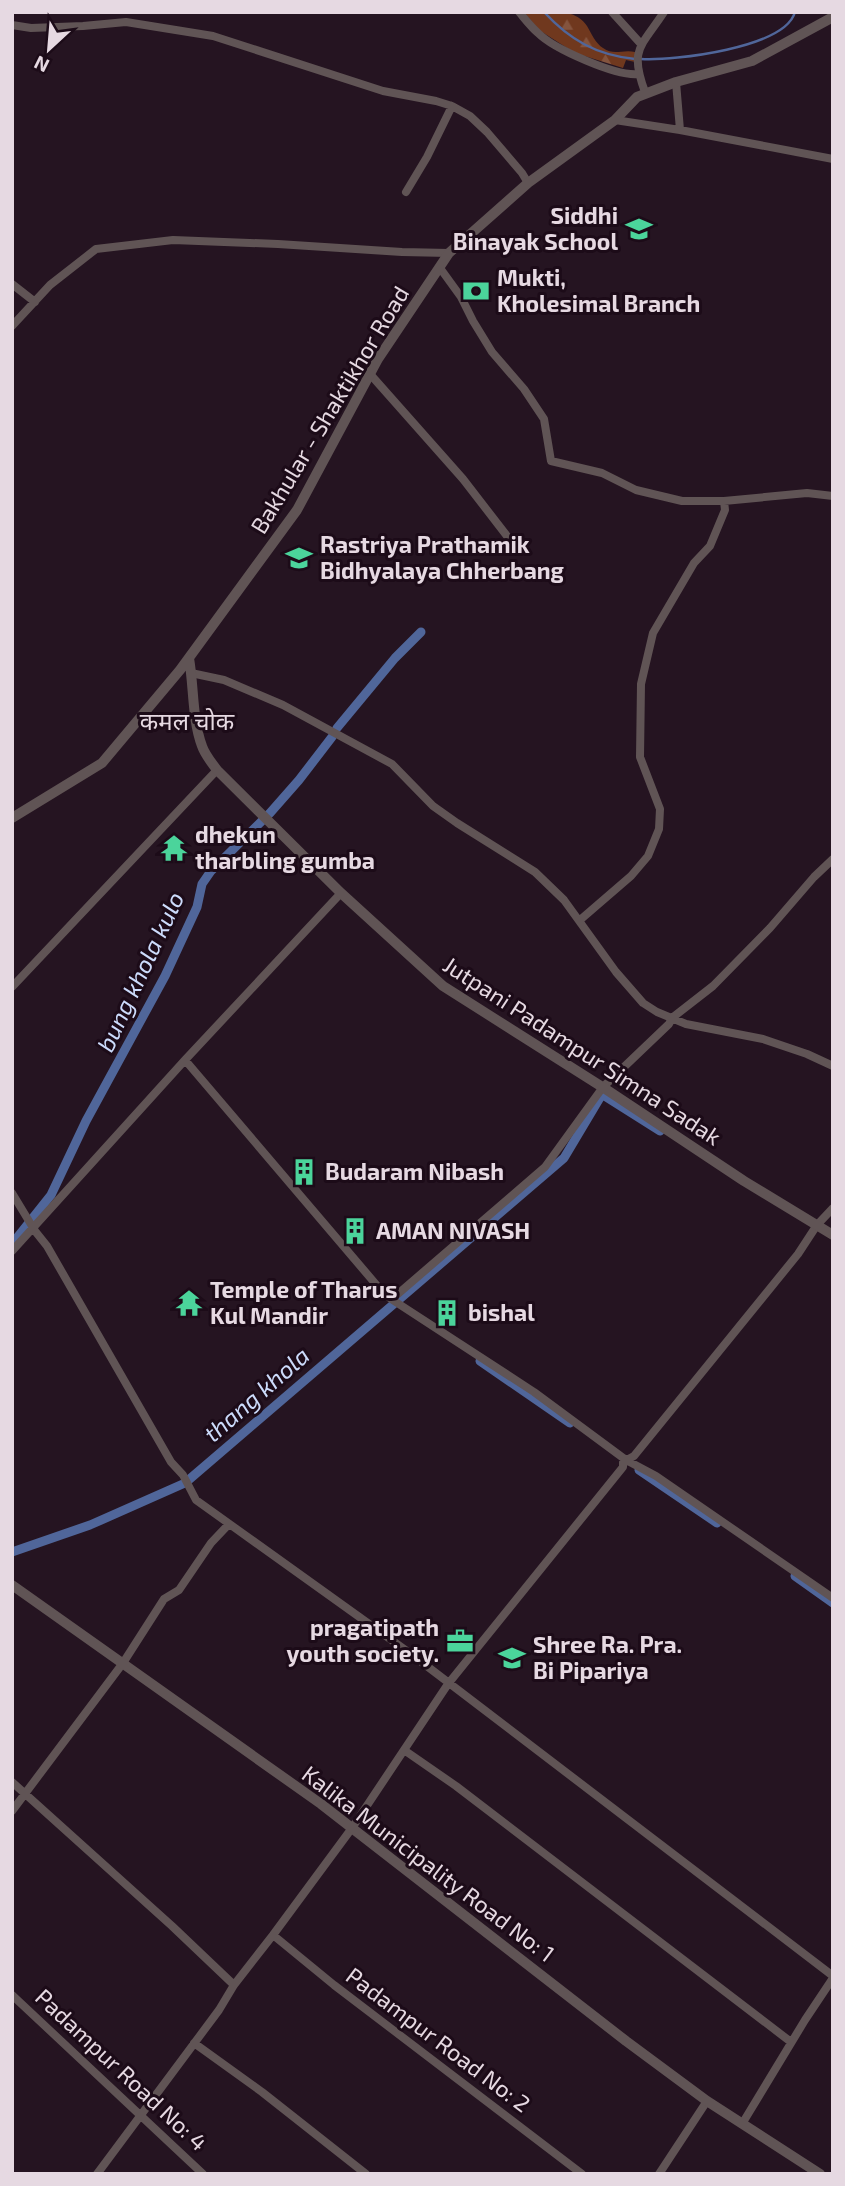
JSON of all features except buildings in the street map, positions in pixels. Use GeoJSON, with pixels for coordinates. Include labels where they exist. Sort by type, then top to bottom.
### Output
{"type":"FeatureCollection","features":[{"type":"Feature","properties":{"kind":"street"},"geometry":{"type":"LineString","coordinates":[[520,12],[539,35],[575,55],[617,72],[639,74]]}},
{"type":"Feature","properties":{"kind":"street"},"geometry":{"type":"LineString","coordinates":[[612,12],[641,44]]}},
{"type":"Feature","properties":{"kind":"street"},"geometry":{"type":"LineString","coordinates":[[645,92],[637,60],[641,44],[664,12]]}},
{"type":"Feature","properties":{"kind":"street","name":"Bakhular - Shaktikhor Road"},"geometry":{"type":"LineString","coordinates":[[12,818],[102,763],[189,658],[298,510],[378,359],[449,253],[528,183],[615,120],[636,97],[676,82],[752,61],[833,17]]}},
{"type":"Feature","properties":{"kind":"street"},"geometry":{"type":"LineString","coordinates":[[12,25],[31,28],[125,22],[213,36],[383,91],[452,106],[470,116],[487,132],[528,183]]}},
{"type":"Feature","properties":{"kind":"street"},"geometry":{"type":"LineString","coordinates":[[676,82],[680,130]]}},
{"type":"Feature","properties":{"kind":"street"},"geometry":{"type":"LineString","coordinates":[[406,192],[452,106]]}},
{"type":"Feature","properties":{"kind":"street"},"geometry":{"type":"LineString","coordinates":[[615,120],[833,159]]}},
{"type":"Feature","properties":{"kind":"street"},"geometry":{"type":"LineString","coordinates":[[12,327],[50,285],[96,249],[173,240],[402,253],[449,253]]}},
{"type":"Feature","properties":{"kind":"street"},"geometry":{"type":"LineString","coordinates":[[440,268],[461,297],[472,321],[492,352],[524,389],[544,419],[551,461],[603,473],[636,490],[682,501],[724,502],[807,493],[833,496]]}},
{"type":"Feature","properties":{"kind":"street"},"geometry":{"type":"LineString","coordinates":[[12,284],[35,302]]}},
{"type":"Feature","properties":{"kind":"street"},"geometry":{"type":"LineString","coordinates":[[370,374],[463,479],[507,537]]}},
{"type":"Feature","properties":{"kind":"street"},"geometry":{"type":"LineString","coordinates":[[580,920],[631,876],[648,856],[659,830],[660,809],[640,757],[641,684],[653,633],[694,564],[710,547],[725,510],[724,502]]}},
{"type":"Feature","properties":{"kind":"street","name":"Jutpani Padampur Simna Sadak"},"geometry":{"type":"LineString","coordinates":[[189,658],[195,717],[203,748],[217,770],[341,893],[443,986],[603,1087],[814,1230],[833,1235]]}},
{"type":"Feature","properties":{"kind":"street"},"geometry":{"type":"LineString","coordinates":[[191,673],[224,680],[284,705],[392,764],[433,806],[535,872],[564,900],[616,972],[643,1003],[656,1012],[686,1024],[763,1039],[833,1066]]}},
{"type":"Feature","properties":{"kind":"street"},"geometry":{"type":"LineString","coordinates":[[12,987],[217,770]]}},
{"type":"Feature","properties":{"kind":"street"},"geometry":{"type":"LineString","coordinates":[[392,1299],[545,1167],[603,1087],[669,1024],[672,1018],[713,986],[833,859]]}},
{"type":"Feature","properties":{"kind":"street"},"geometry":{"type":"LineString","coordinates":[[12,1251],[341,893]]}},
{"type":"Feature","properties":{"kind":"street"},"geometry":{"type":"LineString","coordinates":[[185,1060],[385,1295],[534,1392],[625,1461],[656,1476],[833,1598]]}},
{"type":"Feature","properties":{"kind":"street"},"geometry":{"type":"LineString","coordinates":[[12,1193],[196,1500],[411,1654],[833,1977],[742,2124]]}},
{"type":"Feature","properties":{"kind":"street"},"geometry":{"type":"LineString","coordinates":[[97,2174],[352,1828],[448,1684],[576,1527],[625,1461],[634,1456],[833,1208]]}},
{"type":"Feature","properties":{"kind":"street"},"geometry":{"type":"LineString","coordinates":[[12,1811],[123,1663],[164,1599],[179,1590],[211,1543],[229,1524]]}},
{"type":"Feature","properties":{"kind":"street","name":"Kalika Municipality Road No: 1"},"geometry":{"type":"LineString","coordinates":[[12,1585],[352,1828],[707,2101],[820,2174]]}},
{"type":"Feature","properties":{"kind":"street"},"geometry":{"type":"LineString","coordinates":[[404,1750],[456,1786],[791,2042]]}},
{"type":"Feature","properties":{"kind":"street"},"geometry":{"type":"LineString","coordinates":[[12,1782],[234,1985]]}},
{"type":"Feature","properties":{"kind":"street","name":"Padampur Road No: 2"},"geometry":{"type":"LineString","coordinates":[[273,1935],[334,1985],[582,2174]]}},
{"type":"Feature","properties":{"kind":"street","name":"Padampur Road No: 4"},"geometry":{"type":"LineString","coordinates":[[12,1995],[203,2174]]}},
{"type":"Feature","properties":{"kind":"street"},"geometry":{"type":"LineString","coordinates":[[194,2043],[262,2092],[366,2174]]}},
{"type":"Feature","properties":{"kind":"street"},"geometry":{"type":"LineString","coordinates":[[659,2174],[707,2101]]}},
{"type":"Feature","properties":{"kind":"green space"},"geometry":{"type":"Polygon","coordinates":[[[524,12],[575,15],[587,26],[600,46],[611,52],[635,52],[635,62],[626,60],[623,68],[575,53],[539,30],[524,12]]]}},
{"type":"Feature","properties":{"kind":"waterway"},"geometry":{"type":"LineString","coordinates":[[544,12],[564,31],[596,50],[635,59]]}},
{"type":"Feature","properties":{"kind":"waterway"},"geometry":{"type":"LineString","coordinates":[[641,59],[678,58],[751,43],[771,35],[787,24],[795,12]]}},
{"type":"Feature","properties":{"kind":"waterway","name":"bung khola kulo"},"geometry":{"type":"LineString","coordinates":[[337,728],[395,658],[421,632]]}},
{"type":"Feature","properties":{"kind":"waterway","name":"bung khola kulo"},"geometry":{"type":"LineString","coordinates":[[12,1244],[51,1195],[86,1121],[165,976],[197,907],[202,884],[211,871],[270,813],[332,737]]}},
{"type":"Feature","properties":{"kind":"waterway","name":"thang khola"},"geometry":{"type":"LineString","coordinates":[[12,1552],[90,1525],[185,1483],[564,1158],[604,1091]]}},
{"type":"Feature","properties":{"kind":"waterway"},"geometry":{"type":"LineString","coordinates":[[603,1095],[660,1131]]}},
{"type":"Feature","properties":{"kind":"waterway"},"geometry":{"type":"LineString","coordinates":[[480,1361],[570,1423]]}},
{"type":"Feature","properties":{"kind":"waterway"},"geometry":{"type":"LineString","coordinates":[[639,1470],[717,1523]]}},
{"type":"Feature","properties":{"kind":"waterway"},"geometry":{"type":"LineString","coordinates":[[795,1576],[833,1603]]}},
{"type":"Feature","properties":{"kind":"place","name":"Siddhi Binayak School"},"geometry":{"type":"Point","coordinates":[639,229]}},
{"type":"Feature","properties":{"kind":"place","name":"Mukti, Kholesimal Branch"},"geometry":{"type":"Point","coordinates":[476,291]}},
{"type":"Feature","properties":{"kind":"place","name":"Rastriya Prathamik Bidhyalaya Chherbang"},"geometry":{"type":"Point","coordinates":[299,558]}},
{"type":"Feature","properties":{"kind":"place","name":"dhekun tharbling gumba"},"geometry":{"type":"Point","coordinates":[174,848]}},
{"type":"Feature","properties":{"kind":"place","name":"Budaram Nibash"},"geometry":{"type":"Point","coordinates":[304,1172]}},
{"type":"Feature","properties":{"kind":"place","name":"AMAN NIVASH"},"geometry":{"type":"Point","coordinates":[355,1231]}},
{"type":"Feature","properties":{"kind":"place","name":"Temple of Tharus Kul Mandir"},"geometry":{"type":"Point","coordinates":[189,1303]}},
{"type":"Feature","properties":{"kind":"place","name":"bishal"},"geometry":{"type":"Point","coordinates":[447,1313]}},
{"type":"Feature","properties":{"kind":"place","name":"pragatipath youth society."},"geometry":{"type":"Point","coordinates":[460,1641]}},
{"type":"Feature","properties":{"kind":"place","name":"Shree Ra. Pra. Bi Pipariya"},"geometry":{"type":"Point","coordinates":[512,1658]}},
{"type":"Feature","properties":{"kind":"district","name":"कमल चोक"},"geometry":{"type":"Point","coordinates":[187,722]}}]}
